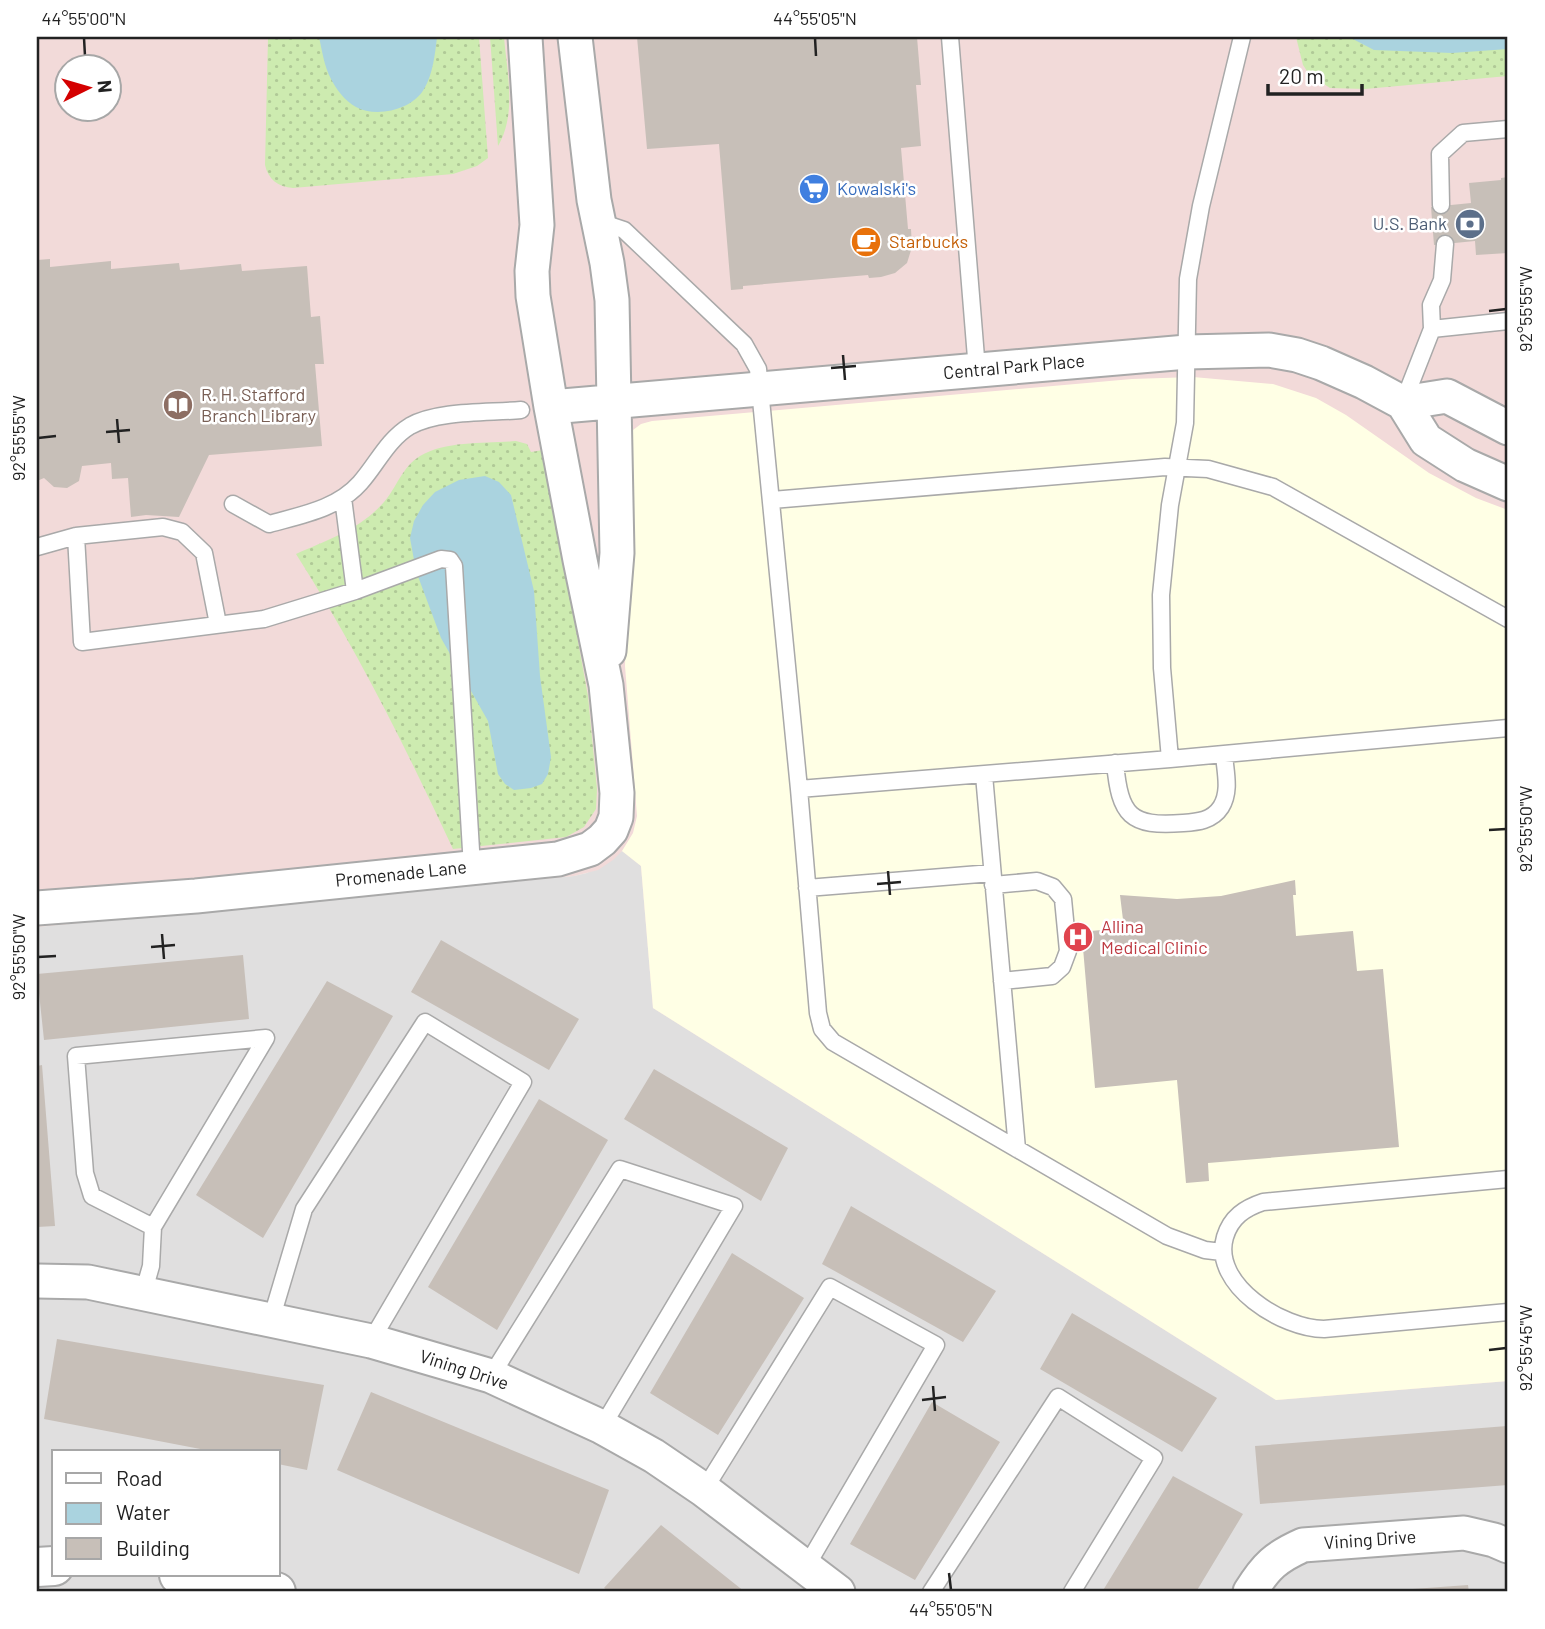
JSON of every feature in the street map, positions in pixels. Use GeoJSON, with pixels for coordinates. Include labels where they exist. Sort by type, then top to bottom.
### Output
{"type":"FeatureCollection","features":[{"type":"Feature","properties":{"kind":"street"},"geometry":{"type":"LineString","coordinates":[[525,37],[537,225],[532,271],[536,409]]}},
{"type":"Feature","properties":{"kind":"street"},"geometry":{"type":"LineString","coordinates":[[575,37],[594,200],[612,300],[614,402]]}},
{"type":"Feature","properties":{"kind":"street","name":"Central Park Place"},"geometry":{"type":"LineString","coordinates":[[536,409],[1187,352],[1269,350],[1297,355],[1364,382],[1404,403]]}},
{"type":"Feature","properties":{"kind":"street"},"geometry":{"type":"LineString","coordinates":[[1508,428],[1447,396],[1404,403],[1426,440],[1465,465],[1508,484]]}},
{"type":"Feature","properties":{"kind":"street","name":"Promenade Lane"},"geometry":{"type":"LineString","coordinates":[[606,685],[617,553],[614,402]]}},
{"type":"Feature","properties":{"kind":"street","name":"Promenade Lane"},"geometry":{"type":"LineString","coordinates":[[37,908],[196,895],[575,855],[590,849],[611,830],[616,817],[617,793],[606,685],[580,561],[536,409]]}},
{"type":"Feature","properties":{"kind":"street","name":"Vining Drive"},"geometry":{"type":"LineString","coordinates":[[37,1282],[88,1282],[371,1341],[491,1376],[602,1427],[654,1456],[704,1490],[838,1592]]}},
{"type":"Feature","properties":{"kind":"street","name":"Vining Drive"},"geometry":{"type":"LineString","coordinates":[[1250,1592],[1258,1578],[1279,1556],[1303,1545],[1464,1533],[1508,1546]]}},
{"type":"Feature","properties":{"kind":"street"},"geometry":{"type":"LineString","coordinates":[[185,1576],[256,1586],[276,1592]]}},
{"type":"Feature","properties":{"kind":"lane"},"geometry":{"type":"LineString","coordinates":[[950,37],[977,370]]}},
{"type":"Feature","properties":{"kind":"lane"},"geometry":{"type":"LineString","coordinates":[[1170,759],[1162,668],[1161,595],[1163,554],[1185,423],[1187,297],[1201,206],[1242,37]]}},
{"type":"Feature","properties":{"kind":"lane"},"geometry":{"type":"LineString","coordinates":[[1441,205],[1440,154],[1462,133],[1508,130]]}},
{"type":"Feature","properties":{"kind":"lane"},"geometry":{"type":"LineString","coordinates":[[600,222],[624,230],[744,344],[755,360],[762,389],[818,1013],[819,1022],[827,1036],[1167,1236],[1205,1250],[1222,1252]]}},
{"type":"Feature","properties":{"kind":"lane"},"geometry":{"type":"LineString","coordinates":[[1404,403],[1432,329],[1431,305],[1442,280],[1445,243]]}},
{"type":"Feature","properties":{"kind":"lane"},"geometry":{"type":"LineString","coordinates":[[1432,329],[1508,321]]}},
{"type":"Feature","properties":{"kind":"lane"},"geometry":{"type":"LineString","coordinates":[[233,504],[268,524],[323,508],[343,498],[359,484],[389,443],[411,426],[436,417],[536,409]]}},
{"type":"Feature","properties":{"kind":"lane"},"geometry":{"type":"LineString","coordinates":[[772,500],[1177,467],[1208,469],[1273,487],[1508,619]]}},
{"type":"Feature","properties":{"kind":"lane"},"geometry":{"type":"LineString","coordinates":[[343,498],[355,591]]}},
{"type":"Feature","properties":{"kind":"lane"},"geometry":{"type":"LineString","coordinates":[[37,547],[76,536],[163,527],[182,532],[204,553],[218,624]]}},
{"type":"Feature","properties":{"kind":"lane"},"geometry":{"type":"LineString","coordinates":[[76,536],[82,642],[264,619],[355,591],[441,559],[450,560],[454,566],[472,867]]}},
{"type":"Feature","properties":{"kind":"lane"},"geometry":{"type":"LineString","coordinates":[[799,789],[1508,728]]}},
{"type":"Feature","properties":{"kind":"lane"},"geometry":{"type":"LineString","coordinates":[[1115,763],[1121,797],[1126,807],[1139,821],[1157,825],[1199,821],[1218,811],[1227,791],[1224,754]]}},
{"type":"Feature","properties":{"kind":"lane"},"geometry":{"type":"LineString","coordinates":[[984,775],[1017,1149]]}},
{"type":"Feature","properties":{"kind":"lane"},"geometry":{"type":"LineString","coordinates":[[807,888],[992,879],[1037,881],[1053,887],[1063,899],[1068,951],[1062,967],[1052,976],[1002,981]]}},
{"type":"Feature","properties":{"kind":"lane"},"geometry":{"type":"LineString","coordinates":[[271,1320],[304,1209],[425,1023],[523,1082],[371,1341]]}},
{"type":"Feature","properties":{"kind":"lane"},"geometry":{"type":"LineString","coordinates":[[143,1294],[151,1266],[153,1227],[266,1038],[76,1056],[85,1173],[92,1196],[153,1227]]}},
{"type":"Feature","properties":{"kind":"lane"},"geometry":{"type":"LineString","coordinates":[[491,1376],[620,1169],[734,1206],[602,1427]]}},
{"type":"Feature","properties":{"kind":"lane"},"geometry":{"type":"LineString","coordinates":[[1508,1179],[1263,1202],[1241,1211],[1228,1229],[1222,1252],[1228,1273],[1244,1293],[1298,1326],[1324,1329],[1508,1312]]}},
{"type":"Feature","properties":{"kind":"lane"},"geometry":{"type":"LineString","coordinates":[[704,1490],[830,1287],[936,1345],[806,1567]]}},
{"type":"Feature","properties":{"kind":"lane"},"geometry":{"type":"LineString","coordinates":[[931,1592],[1058,1397],[1154,1458],[1072,1592]]}},
{"type":"Feature","properties":{"kind":"shaded area"},"geometry":{"type":"Polygon","coordinates":[[[37,37],[1508,37],[1508,1381],[1276,1400],[653,1008],[641,866],[622,851],[598,870],[574,876],[37,927],[37,37]]]}},
{"type":"Feature","properties":{"kind":"shaded area","name":"Allina Medical Clinic"},"geometry":{"type":"Polygon","coordinates":[[[1193,377],[1273,384],[1316,398],[1346,415],[1429,473],[1476,498],[1508,510],[1508,1381],[1276,1400],[653,1008],[641,866],[622,851],[633,833],[637,816],[625,666],[633,430],[652,421],[1132,379],[1193,377]]]}},
{"type":"Feature","properties":{"kind":"shaded area"},"geometry":{"type":"Polygon","coordinates":[[[622,851],[641,866],[653,1008],[1276,1400],[1508,1381],[1508,1592],[37,1592],[37,1567],[52,1576],[280,1576],[280,1450],[52,1450],[52,1557],[37,1553],[37,927],[587,873],[622,851]]]}},
{"type":"Feature","properties":{"kind":"green space"},"geometry":{"type":"Polygon","coordinates":[[[268,37],[479,37],[488,158],[477,166],[453,174],[293,188],[278,184],[271,178],[265,165],[268,37]]]}},
{"type":"Feature","properties":{"kind":"green space"},"geometry":{"type":"Polygon","coordinates":[[[490,37],[504,37],[508,79],[507,121],[498,146],[490,37]]]}},
{"type":"Feature","properties":{"kind":"green space"},"geometry":{"type":"Polygon","coordinates":[[[1296,37],[1508,37],[1508,76],[1365,89],[1330,88],[1309,74],[1303,65],[1296,37]]]}},
{"type":"Feature","properties":{"kind":"green space"},"geometry":{"type":"Polygon","coordinates":[[[516,441],[527,444],[531,452],[543,450],[588,696],[597,789],[596,809],[584,827],[566,837],[453,849],[379,699],[296,554],[365,520],[384,502],[404,471],[420,456],[454,445],[516,441]]]}},
{"type":"Feature","properties":{"kind":"water"},"geometry":{"type":"Polygon","coordinates":[[[319,37],[437,37],[430,77],[424,89],[402,107],[373,112],[356,107],[338,91],[327,69],[319,37]]]}},
{"type":"Feature","properties":{"kind":"water"},"geometry":{"type":"Polygon","coordinates":[[[1349,37],[1508,37],[1508,49],[1452,53],[1374,50],[1349,37]]]}},
{"type":"Feature","properties":{"kind":"water"},"geometry":{"type":"Polygon","coordinates":[[[485,476],[499,482],[511,495],[534,591],[540,676],[551,757],[548,774],[542,784],[531,788],[514,790],[505,784],[498,774],[488,721],[441,638],[416,571],[410,538],[414,521],[435,492],[459,480],[485,476]]]}},
{"type":"Feature","properties":{"kind":"building","name":"Kowalski's"},"geometry":{"type":"Polygon","coordinates":[[[637,37],[917,37],[921,85],[916,85],[921,146],[901,148],[912,247],[907,263],[895,273],[881,277],[869,278],[868,275],[743,286],[743,289],[731,290],[719,144],[647,149],[637,37]]]}},
{"type":"Feature","properties":{"kind":"building","name":"U.S. Bank"},"geometry":{"type":"Polygon","coordinates":[[[1508,177],[1508,253],[1476,255],[1475,241],[1434,245],[1431,207],[1471,203],[1469,183],[1508,177]]]}},
{"type":"Feature","properties":{"kind":"building","name":"R. H. Stafford Branch Library"},"geometry":{"type":"Polygon","coordinates":[[[50,259],[50,267],[111,261],[111,269],[179,263],[180,270],[241,264],[242,271],[307,266],[311,317],[320,316],[324,364],[315,364],[322,446],[209,455],[179,517],[131,517],[128,478],[112,479],[111,463],[82,466],[79,481],[67,488],[54,487],[44,478],[37,481],[37,260],[50,259]]]}},
{"type":"Feature","properties":{"kind":"building","name":"Allina Medical Clinic"},"geometry":{"type":"Polygon","coordinates":[[[1295,880],[1296,895],[1293,895],[1296,936],[1353,931],[1357,971],[1383,969],[1399,1147],[1208,1163],[1209,1181],[1186,1183],[1177,1080],[1095,1088],[1083,948],[1080,945],[1079,932],[1124,928],[1120,895],[1177,899],[1221,896],[1295,880]]]}},
{"type":"Feature","properties":{"kind":"building"},"geometry":{"type":"Polygon","coordinates":[[[441,940],[579,1019],[549,1070],[411,992],[441,940]]]}},
{"type":"Feature","properties":{"kind":"building"},"geometry":{"type":"Polygon","coordinates":[[[243,955],[249,1019],[44,1040],[37,974],[243,955]]]}},
{"type":"Feature","properties":{"kind":"building"},"geometry":{"type":"Polygon","coordinates":[[[327,981],[393,1016],[263,1238],[196,1195],[327,981]]]}},
{"type":"Feature","properties":{"kind":"building"},"geometry":{"type":"Polygon","coordinates":[[[42,1065],[55,1226],[37,1227],[37,1066],[42,1065]]]}},
{"type":"Feature","properties":{"kind":"building"},"geometry":{"type":"Polygon","coordinates":[[[654,1069],[788,1148],[761,1201],[624,1119],[654,1069]]]}},
{"type":"Feature","properties":{"kind":"building"},"geometry":{"type":"Polygon","coordinates":[[[539,1099],[608,1140],[497,1330],[428,1287],[539,1099]]]}},
{"type":"Feature","properties":{"kind":"building"},"geometry":{"type":"Polygon","coordinates":[[[851,1206],[996,1291],[963,1342],[822,1264],[851,1206]]]}},
{"type":"Feature","properties":{"kind":"building"},"geometry":{"type":"Polygon","coordinates":[[[732,1253],[804,1298],[718,1435],[650,1393],[732,1253]]]}},
{"type":"Feature","properties":{"kind":"building"},"geometry":{"type":"Polygon","coordinates":[[[1072,1313],[1217,1398],[1182,1452],[1040,1369],[1072,1313]]]}},
{"type":"Feature","properties":{"kind":"building"},"geometry":{"type":"Polygon","coordinates":[[[57,1339],[324,1385],[307,1470],[280,1464],[280,1450],[206,1450],[44,1419],[57,1339]]]}},
{"type":"Feature","properties":{"kind":"building"},"geometry":{"type":"Polygon","coordinates":[[[371,1392],[609,1490],[579,1574],[337,1470],[371,1392]]]}},
{"type":"Feature","properties":{"kind":"building"},"geometry":{"type":"Polygon","coordinates":[[[932,1402],[1000,1442],[915,1580],[850,1544],[932,1402]]]}},
{"type":"Feature","properties":{"kind":"building"},"geometry":{"type":"Polygon","coordinates":[[[1507,1426],[1508,1485],[1260,1504],[1255,1446],[1507,1426]]]}},
{"type":"Feature","properties":{"kind":"building"},"geometry":{"type":"Polygon","coordinates":[[[1173,1476],[1243,1514],[1196,1592],[1102,1592],[1173,1476]]]}},
{"type":"Feature","properties":{"kind":"building"},"geometry":{"type":"Polygon","coordinates":[[[661,1525],[745,1592],[610,1592],[604,1588],[661,1525]]]}},
{"type":"Feature","properties":{"kind":"building"},"geometry":{"type":"Polygon","coordinates":[[[1468,1585],[1469,1592],[1399,1590],[1468,1585]]]}},
{"type":"Feature","properties":{"kind":"place","name":"Kowalski's"},"geometry":{"type":"Point","coordinates":[814,189]}},
{"type":"Feature","properties":{"kind":"place","name":"U.S. Bank"},"geometry":{"type":"Point","coordinates":[1470,224]}},
{"type":"Feature","properties":{"kind":"place","name":"Starbucks"},"geometry":{"type":"Point","coordinates":[866,242]}},
{"type":"Feature","properties":{"kind":"place","name":"R. H. Stafford Branch Library"},"geometry":{"type":"Point","coordinates":[178,405]}},
{"type":"Feature","properties":{"kind":"place","name":"Allina Medical Clinic"},"geometry":{"type":"Point","coordinates":[1078,937]}}]}
